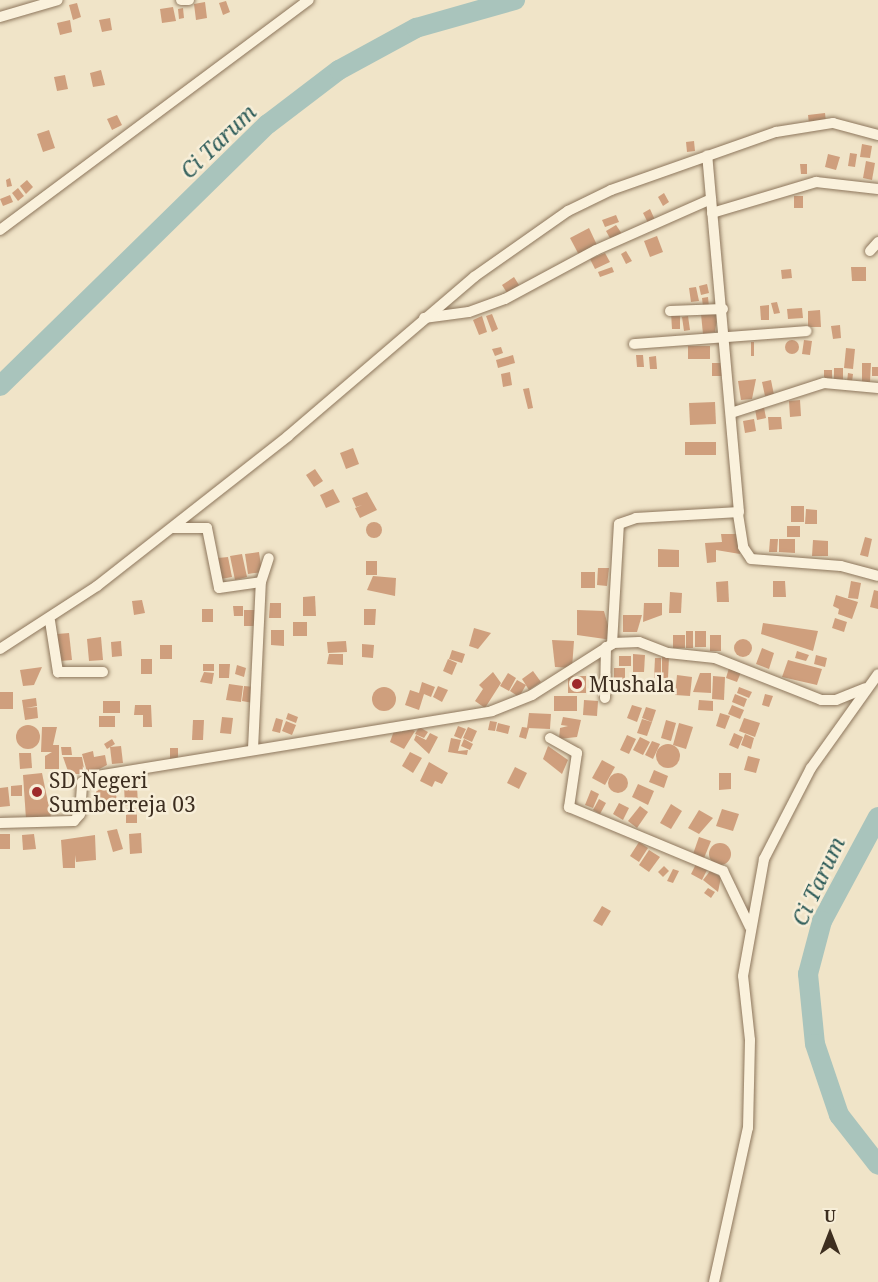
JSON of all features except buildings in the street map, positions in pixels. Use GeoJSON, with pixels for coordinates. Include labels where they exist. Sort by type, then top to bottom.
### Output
{"type":"FeatureCollection","features":[{"type":"Feature","properties":{"kind":"street"},"geometry":{"type":"LineString","coordinates":[[0,17],[58,0]]}},
{"type":"Feature","properties":{"kind":"street"},"geometry":{"type":"LineString","coordinates":[[181,0],[189,0]]}},
{"type":"Feature","properties":{"kind":"street"},"geometry":{"type":"LineString","coordinates":[[0,230],[309,0]]}},
{"type":"Feature","properties":{"kind":"street"},"geometry":{"type":"LineString","coordinates":[[0,649],[50,621],[173,528],[424,318],[568,211],[707,155],[822,124],[878,135]]}},
{"type":"Feature","properties":{"kind":"street"},"geometry":{"type":"LineString","coordinates":[[707,155],[723,309],[738,514],[743,547],[751,559],[841,566],[878,576]]}},
{"type":"Feature","properties":{"kind":"street"},"geometry":{"type":"LineString","coordinates":[[712,213],[816,182],[878,189]]}},
{"type":"Feature","properties":{"kind":"street"},"geometry":{"type":"LineString","coordinates":[[424,318],[469,312],[505,300],[596,250],[711,199]]}},
{"type":"Feature","properties":{"kind":"street"},"geometry":{"type":"LineString","coordinates":[[670,311],[723,309]]}},
{"type":"Feature","properties":{"kind":"street"},"geometry":{"type":"LineString","coordinates":[[634,344],[807,331]]}},
{"type":"Feature","properties":{"kind":"street"},"geometry":{"type":"LineString","coordinates":[[731,413],[824,383],[878,388]]}},
{"type":"Feature","properties":{"kind":"street"},"geometry":{"type":"LineString","coordinates":[[604,698],[619,524],[636,518],[738,514]]}},
{"type":"Feature","properties":{"kind":"street"},"geometry":{"type":"LineString","coordinates":[[173,528],[207,528],[219,588],[261,582]]}},
{"type":"Feature","properties":{"kind":"street"},"geometry":{"type":"LineString","coordinates":[[253,749],[261,582],[269,558]]}},
{"type":"Feature","properties":{"kind":"street"},"geometry":{"type":"LineString","coordinates":[[50,621],[58,672],[103,672]]}},
{"type":"Feature","properties":{"kind":"street"},"geometry":{"type":"LineString","coordinates":[[0,823],[74,821],[80,814],[80,787],[86,779],[253,749],[492,711],[532,695],[610,645],[639,642],[668,653],[724,660],[820,700],[836,700],[870,685]]}},
{"type":"Feature","properties":{"kind":"street"},"geometry":{"type":"LineString","coordinates":[[714,1282],[748,1128],[750,1040],[743,976],[764,859],[786,808],[878,674]]}},
{"type":"Feature","properties":{"kind":"street"},"geometry":{"type":"LineString","coordinates":[[550,738],[578,753],[568,807],[723,871],[750,927]]}},
{"type":"Feature","properties":{"kind":"waterway","name":"Ci Tarum"},"geometry":{"type":"LineString","coordinates":[[0,386],[268,124],[339,70],[416,28],[515,0]]}},
{"type":"Feature","properties":{"kind":"waterway","name":"Ci Tarum"},"geometry":{"type":"LineString","coordinates":[[878,817],[822,921],[808,974],[815,1044],[839,1115],[878,1165]]}},
{"type":"Feature","properties":{"kind":"place","name":"Mushala"},"geometry":{"type":"Point","coordinates":[577,684]}},
{"type":"Feature","properties":{"kind":"place","name":"SD Negeri Sumberreja 03"},"geometry":{"type":"Point","coordinates":[37,792]}}]}
